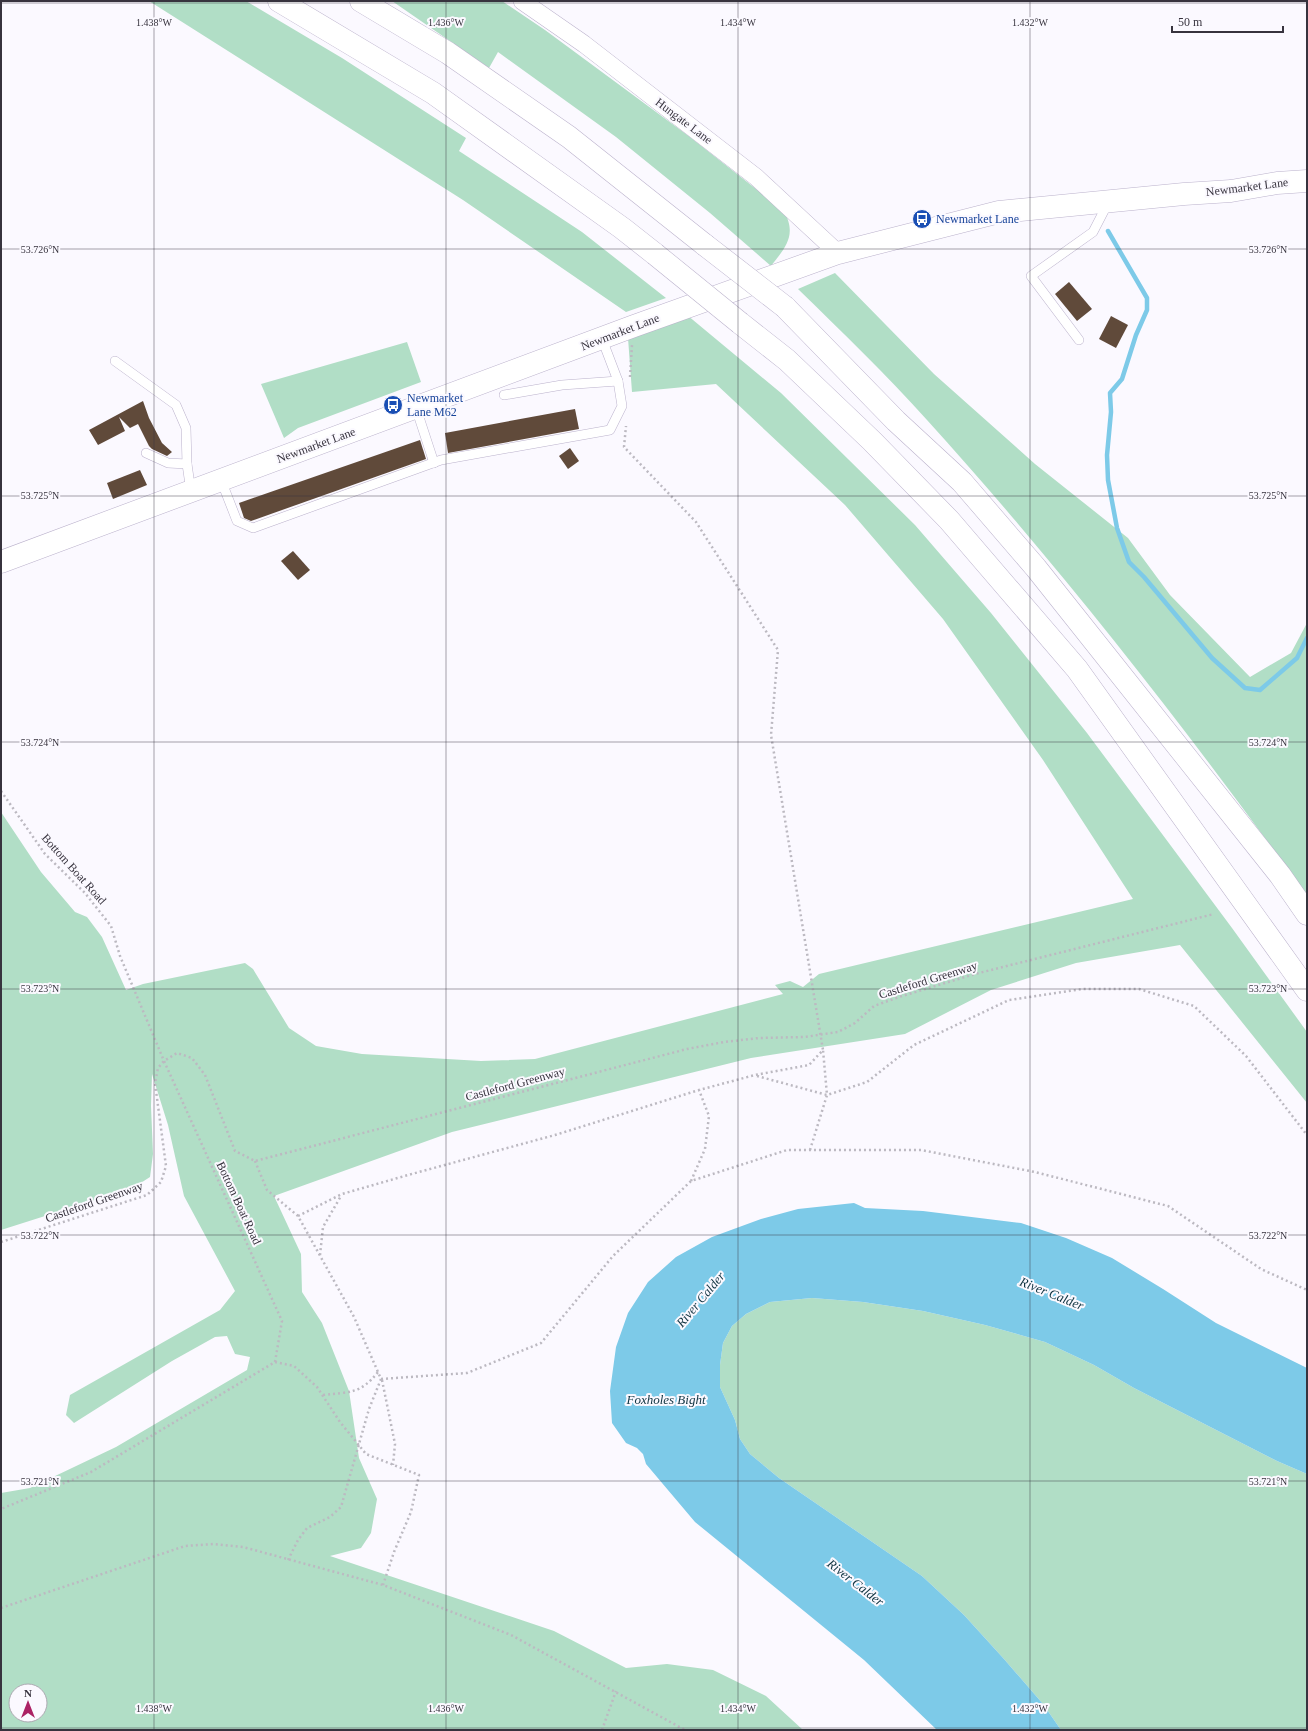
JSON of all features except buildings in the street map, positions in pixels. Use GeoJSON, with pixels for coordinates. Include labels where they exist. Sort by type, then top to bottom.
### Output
{"type":"FeatureCollection","features":[{"type":"Feature","properties":{"kind":"main road"},"geometry":{"type":"LineString","coordinates":[[279,1],[432,93],[622,228],[787,360],[872,441],[944,514],[1077,669],[1307,990]]}},
{"type":"Feature","properties":{"kind":"main road"},"geometry":{"type":"LineString","coordinates":[[361,1],[448,53],[569,137],[785,307],[896,421],[972,493],[1036,568],[1276,868],[1307,914]]}},
{"type":"Feature","properties":{"kind":"main road","name":"Newmarket Lane"},"geometry":{"type":"LineString","coordinates":[[1,562],[634,326],[838,253],[999,212],[1231,191],[1277,183],[1307,181]]}},
{"type":"Feature","properties":{"kind":"street","name":"Hungate Lane"},"geometry":{"type":"LineString","coordinates":[[522,1],[584,44],[756,176],[838,253]]}},
{"type":"Feature","properties":{"kind":"lane"},"geometry":{"type":"LineString","coordinates":[[1079,340],[1031,276],[1093,232],[1108,201]]}},
{"type":"Feature","properties":{"kind":"lane"},"geometry":{"type":"LineString","coordinates":[[221,480],[238,521],[253,528],[434,463],[610,430],[622,406],[618,381],[602,339]]}},
{"type":"Feature","properties":{"kind":"lane"},"geometry":{"type":"LineString","coordinates":[[114,361],[176,405],[186,428],[187,464],[190,492]]}},
{"type":"Feature","properties":{"kind":"lane"},"geometry":{"type":"LineString","coordinates":[[504,395],[562,385],[618,381]]}},
{"type":"Feature","properties":{"kind":"lane"},"geometry":{"type":"LineString","coordinates":[[416,408],[434,463]]}},
{"type":"Feature","properties":{"kind":"lane"},"geometry":{"type":"LineString","coordinates":[[146,453],[168,463],[187,464]]}},
{"type":"Feature","properties":{"kind":"path"},"geometry":{"type":"LineString","coordinates":[[630,379],[634,326]]}},
{"type":"Feature","properties":{"kind":"path"},"geometry":{"type":"LineString","coordinates":[[626,424],[624,447],[696,522],[778,650],[771,735],[824,1050],[827,1095],[810,1150]]}},
{"type":"Feature","properties":{"kind":"path","name":"Bottom Boat Road"},"geometry":{"type":"LineString","coordinates":[[1,791],[45,854],[86,893],[111,926],[120,956],[164,1061],[282,1321],[275,1362]]}},
{"type":"Feature","properties":{"kind":"path","name":"Castleford Greenway"},"geometry":{"type":"LineString","coordinates":[[255,1161],[686,1049],[724,1042],[759,1038],[790,1039],[821,1036],[838,1032],[855,1023],[874,1006],[899,996],[975,974],[1214,914]]}},
{"type":"Feature","properties":{"kind":"path"},"geometry":{"type":"LineString","coordinates":[[755,1075],[827,1095],[868,1082],[914,1045],[1009,1000],[1083,989],[1139,989],[1194,1006],[1246,1056],[1307,1135]]}},
{"type":"Feature","properties":{"kind":"path"},"geometry":{"type":"LineString","coordinates":[[298,1216],[342,1194],[555,1135],[699,1090],[755,1075],[809,1065],[824,1050]]}},
{"type":"Feature","properties":{"kind":"path"},"geometry":{"type":"LineString","coordinates":[[164,1061],[177,1054],[192,1058],[205,1075],[235,1151],[255,1161],[267,1190],[298,1216],[354,1317],[381,1379],[395,1444],[393,1465]]}},
{"type":"Feature","properties":{"kind":"path","name":"Castleford Greenway"},"geometry":{"type":"LineString","coordinates":[[1,1242],[147,1195],[161,1182],[166,1166],[155,1083],[158,1068],[164,1061]]}},
{"type":"Feature","properties":{"kind":"path"},"geometry":{"type":"LineString","coordinates":[[381,1379],[467,1373],[541,1343],[613,1256],[691,1181],[705,1149],[709,1116],[699,1090]]}},
{"type":"Feature","properties":{"kind":"path"},"geometry":{"type":"LineString","coordinates":[[691,1181],[787,1150],[921,1150],[1035,1172],[1168,1206],[1261,1269],[1307,1290]]}},
{"type":"Feature","properties":{"kind":"path"},"geometry":{"type":"LineString","coordinates":[[320,1256],[323,1227],[342,1194]]}},
{"type":"Feature","properties":{"kind":"path"},"geometry":{"type":"LineString","coordinates":[[1,1509],[91,1472],[275,1362],[294,1366],[317,1387],[366,1454],[419,1475],[411,1512],[394,1552],[383,1586]]}},
{"type":"Feature","properties":{"kind":"path"},"geometry":{"type":"LineString","coordinates":[[323,1395],[358,1390],[370,1383],[378,1372]]}},
{"type":"Feature","properties":{"kind":"path"},"geometry":{"type":"LineString","coordinates":[[288,1560],[298,1540],[307,1528],[330,1517],[341,1507],[369,1409],[381,1379]]}},
{"type":"Feature","properties":{"kind":"path"},"geometry":{"type":"LineString","coordinates":[[1,1608],[185,1546],[214,1544],[243,1547],[383,1586],[512,1635],[685,1730]]}},
{"type":"Feature","properties":{"kind":"path"},"geometry":{"type":"LineString","coordinates":[[602,1730],[616,1691]]}},
{"type":"Feature","properties":{"kind":"green space"},"geometry":{"type":"Polygon","coordinates":[[[149,1],[246,1],[342,58],[466,138],[459,151],[582,232],[666,298],[626,312],[463,200],[149,1]]]}},
{"type":"Feature","properties":{"kind":"green space"},"geometry":{"type":"Polygon","coordinates":[[[392,1],[502,1],[545,30],[690,137],[784,211],[790,227],[790,234],[785,247],[771,266],[710,213],[616,137],[498,52],[489,68],[392,1]]]}},
{"type":"Feature","properties":{"kind":"green space"},"geometry":{"type":"Polygon","coordinates":[[[835,273],[934,374],[1035,464],[1128,538],[1170,595],[1250,677],[1291,653],[1307,623],[1307,896],[1217,773],[1170,712],[1076,593],[1027,534],[896,386],[798,289],[835,273]]]}},
{"type":"Feature","properties":{"kind":"green space"},"geometry":{"type":"Polygon","coordinates":[[[687,315],[781,393],[915,525],[991,613],[1087,733],[1232,928],[1307,1032],[1307,1103],[1180,945],[1076,963],[991,990],[905,1034],[751,1058],[452,1132],[274,1196],[301,1254],[302,1292],[322,1323],[349,1391],[359,1458],[377,1499],[371,1533],[361,1548],[330,1556],[554,1631],[626,1668],[667,1664],[713,1670],[766,1696],[803,1730],[1,1730],[1,1493],[30,1488],[116,1447],[247,1370],[250,1357],[235,1354],[227,1336],[215,1337],[172,1361],[74,1423],[66,1415],[70,1395],[220,1310],[235,1291],[184,1196],[168,1125],[152,1074],[151,1106],[153,1154],[150,1177],[133,1188],[1,1230],[1,812],[41,872],[75,912],[87,917],[102,937],[126,990],[143,984],[245,963],[253,969],[289,1028],[316,1046],[362,1054],[481,1061],[535,1059],[783,994],[775,985],[790,981],[803,987],[819,974],[1133,899],[1043,760],[943,619],[845,505],[716,384],[632,392],[628,338],[687,315]]]}},
{"type":"Feature","properties":{"kind":"green space"},"geometry":{"type":"Polygon","coordinates":[[[407,342],[421,382],[298,428],[284,438],[261,384],[407,342]]]}},
{"type":"Feature","properties":{"kind":"green space"},"geometry":{"type":"Polygon","coordinates":[[[812,1298],[863,1302],[923,1311],[985,1325],[1045,1342],[1094,1365],[1134,1388],[1277,1461],[1307,1474],[1307,1730],[1061,1730],[1043,1704],[1004,1659],[964,1615],[922,1576],[779,1478],[750,1454],[740,1439],[735,1420],[720,1387],[720,1365],[723,1343],[732,1326],[746,1314],[770,1302],[812,1298]]]}},
{"type":"Feature","properties":{"kind":"water","name":"Foxholes Bight"},"geometry":{"type":"Polygon","coordinates":[[[854,1203],[865,1208],[923,1211],[1021,1223],[1066,1238],[1112,1258],[1216,1323],[1307,1368],[1307,1474],[1277,1461],[1134,1388],[1094,1365],[1045,1342],[985,1325],[923,1311],[863,1302],[812,1298],[770,1302],[746,1314],[732,1326],[723,1343],[720,1365],[720,1387],[735,1420],[740,1439],[750,1454],[779,1478],[922,1576],[964,1615],[1004,1659],[1043,1704],[1061,1730],[937,1730],[864,1660],[695,1522],[646,1464],[643,1454],[637,1448],[626,1443],[612,1423],[610,1391],[616,1347],[628,1313],[648,1282],[676,1257],[712,1237],[761,1219],[798,1209],[854,1203]]]}},
{"type":"Feature","properties":{"kind":"waterway"},"geometry":{"type":"LineString","coordinates":[[1108,231],[1147,298],[1147,310],[1136,335],[1122,379],[1110,393],[1111,412],[1107,455],[1108,480],[1117,528],[1129,562],[1144,577],[1212,658],[1245,688],[1260,690],[1297,658],[1307,638]]}},
{"type":"Feature","properties":{"kind":"place","name":"Newmarket Lane"},"geometry":{"type":"Point","coordinates":[922,219]}},
{"type":"Feature","properties":{"kind":"place","name":"Newmarket Lane M62"},"geometry":{"type":"Point","coordinates":[393,405]}},
{"type":"Feature","properties":{"kind":"water label","name":"River Calder"},"geometry":{"type":"Point","coordinates":[1052,1293]}},
{"type":"Feature","properties":{"kind":"water label","name":"River Calder"},"geometry":{"type":"Point","coordinates":[700,1299]}},
{"type":"Feature","properties":{"kind":"water label","name":"River Calder"},"geometry":{"type":"Point","coordinates":[856,1582]}}]}
